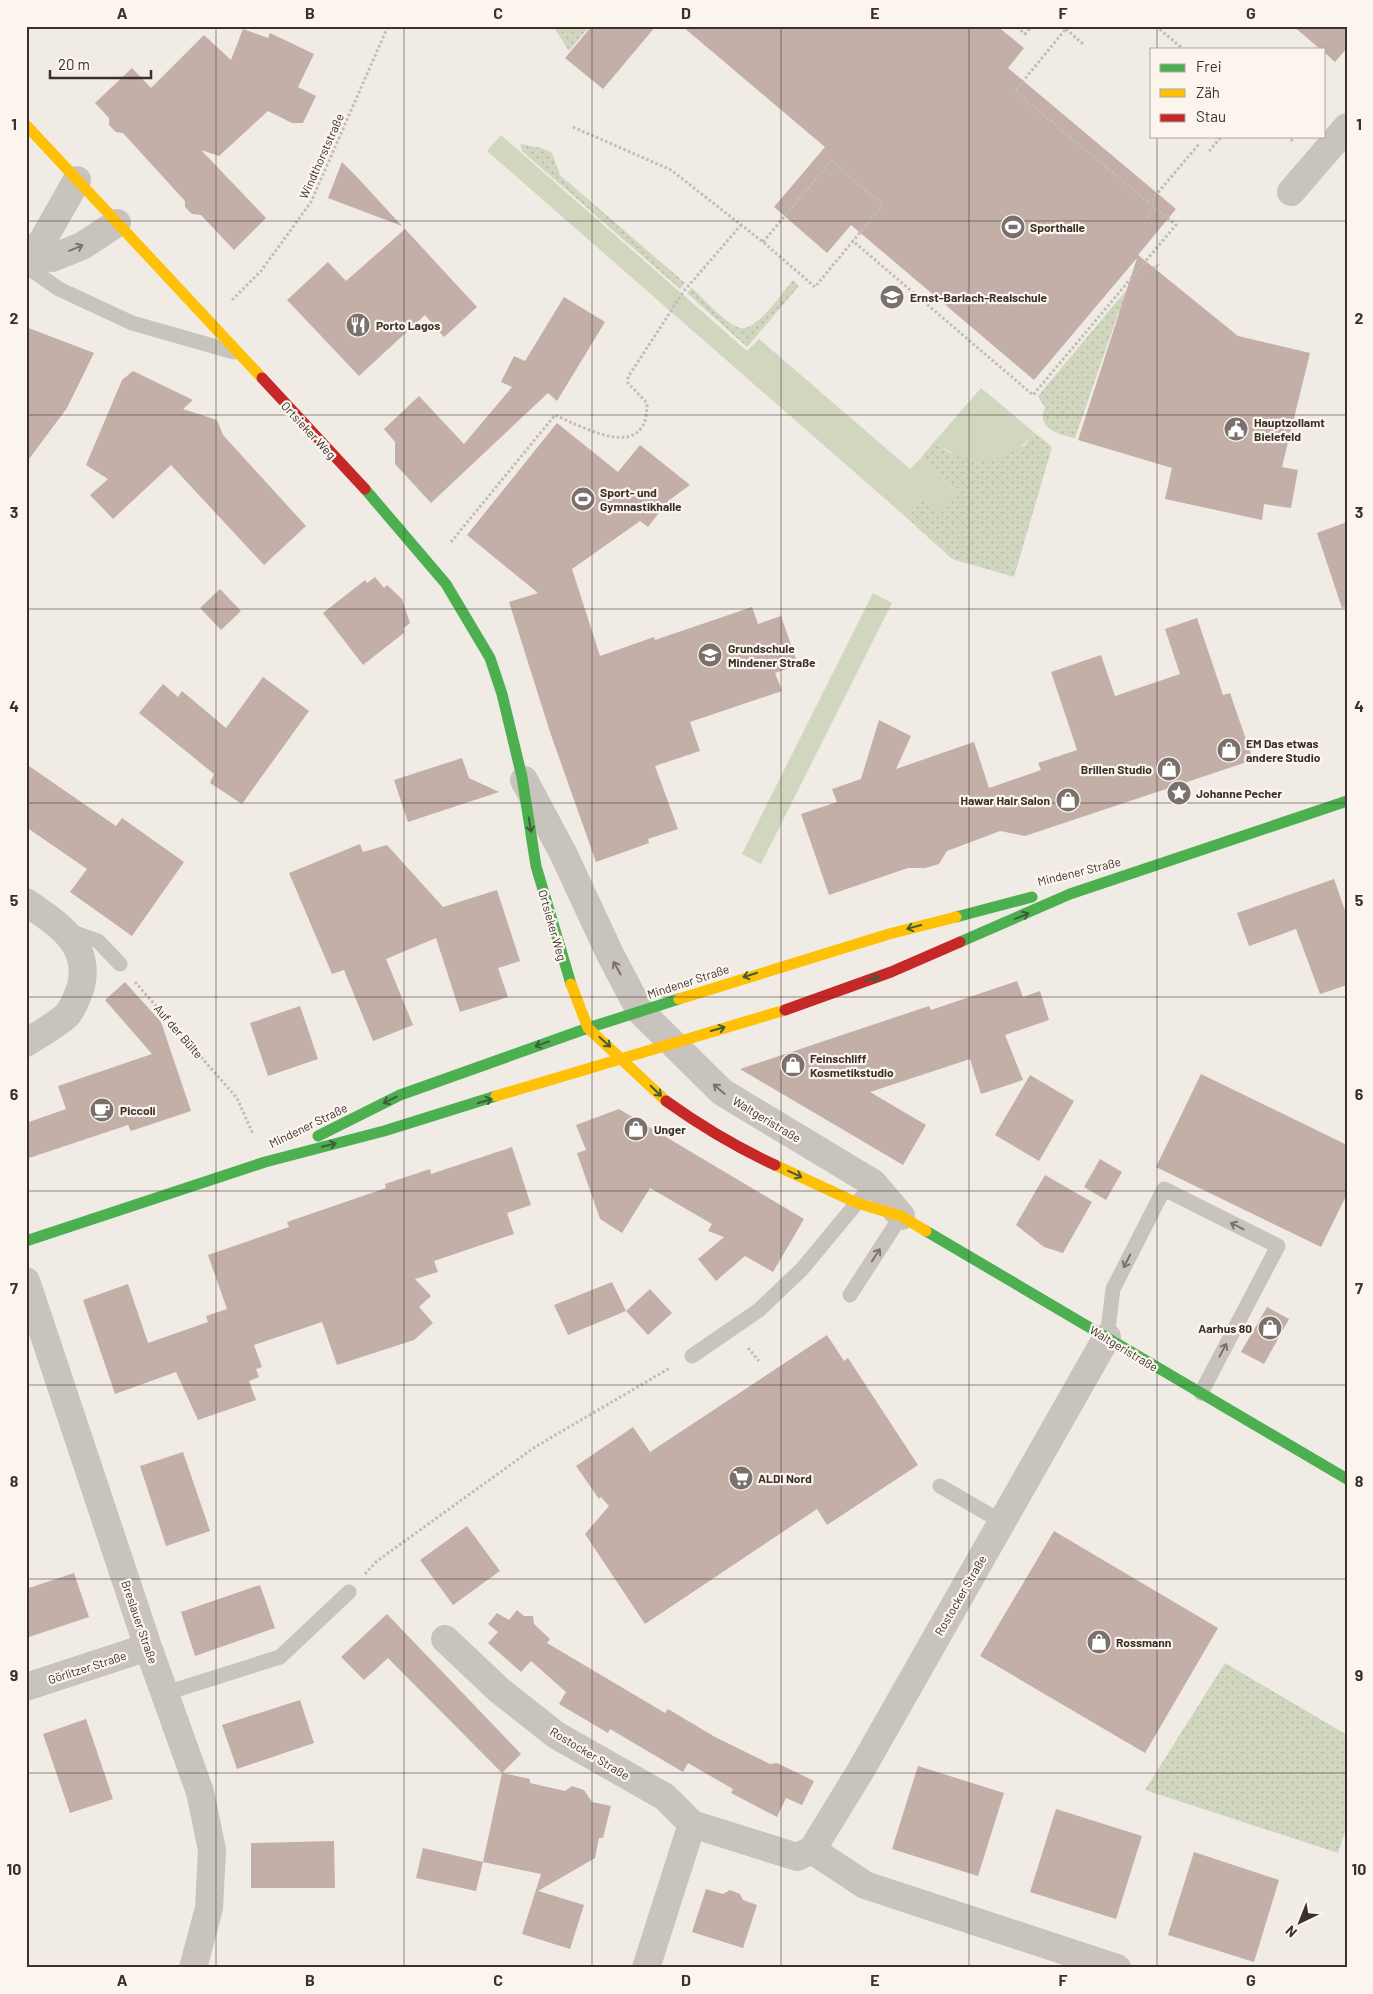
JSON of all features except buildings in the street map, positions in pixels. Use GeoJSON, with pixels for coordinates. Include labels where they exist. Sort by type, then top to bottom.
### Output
{"type":"FeatureCollection","features":[{"type":"Feature","properties":{"kind":"street","name":"Ortsieker Weg"},"geometry":{"type":"LineString","coordinates":[[26,125],[209,324],[378,503],[432,565],[490,658],[502,694],[522,777],[536,866],[566,971],[588,1028],[621,1057]]}},
{"type":"Feature","properties":{"kind":"street"},"geometry":{"type":"LineString","coordinates":[[1291,192],[1347,126]]}},
{"type":"Feature","properties":{"kind":"street"},"geometry":{"type":"LineString","coordinates":[[27,259],[43,240],[78,180]]}},
{"type":"Feature","properties":{"kind":"street"},"geometry":{"type":"LineString","coordinates":[[27,259],[52,258],[82,246],[117,223]]}},
{"type":"Feature","properties":{"kind":"street","name":"Ortsieker Weg"},"geometry":{"type":"LineString","coordinates":[[522,777],[563,852],[610,954],[640,1011]]}},
{"type":"Feature","properties":{"kind":"street","name":"Mindener Straße"},"geometry":{"type":"LineString","coordinates":[[26,1241],[265,1162],[384,1131],[621,1057],[778,1012],[891,972],[1070,894],[1347,801]]}},
{"type":"Feature","properties":{"kind":"street","name":"Mindener Straße"},"geometry":{"type":"LineString","coordinates":[[265,1162],[400,1095],[588,1028],[889,934],[1136,871]]}},
{"type":"Feature","properties":{"kind":"street"},"geometry":{"type":"LineString","coordinates":[[26,902],[64,928],[81,955],[84,973],[78,996],[68,1014],[26,1042]]}},
{"type":"Feature","properties":{"kind":"street","name":"Waltgeristraße"},"geometry":{"type":"LineString","coordinates":[[640,1011],[722,1092],[865,1193],[1347,1479]]}},
{"type":"Feature","properties":{"kind":"street","name":"Waltgeristraße"},"geometry":{"type":"LineString","coordinates":[[621,1057],[665,1100],[701,1126],[744,1151],[865,1193]]}},
{"type":"Feature","properties":{"kind":"street","name":"Breslauer Straße"},"geometry":{"type":"LineString","coordinates":[[26,1281],[148,1647],[200,1792],[212,1850],[209,1908],[193,1968]]}},
{"type":"Feature","properties":{"kind":"street","name":"Rostocker Straße"},"geometry":{"type":"LineString","coordinates":[[444,1638],[499,1690],[556,1735],[665,1797],[692,1824],[797,1856],[812,1850],[866,1761],[1107,1338]]}},
{"type":"Feature","properties":{"kind":"street","name":"Görlitzer Straße"},"geometry":{"type":"LineString","coordinates":[[26,1687],[148,1647]]}},
{"type":"Feature","properties":{"kind":"street"},"geometry":{"type":"LineString","coordinates":[[646,1968],[692,1824]]}},
{"type":"Feature","properties":{"kind":"street"},"geometry":{"type":"LineString","coordinates":[[812,1850],[865,1885],[1117,1968]]}},
{"type":"Feature","properties":{"kind":"lane"},"geometry":{"type":"LineString","coordinates":[[27,259],[59,289],[132,323],[238,353]]}},
{"type":"Feature","properties":{"kind":"lane"},"geometry":{"type":"LineString","coordinates":[[64,928],[98,941],[120,964]]}},
{"type":"Feature","properties":{"kind":"lane"},"geometry":{"type":"LineString","coordinates":[[1107,1338],[1113,1288],[1164,1190],[1278,1246],[1201,1393]]}},
{"type":"Feature","properties":{"kind":"lane"},"geometry":{"type":"LineString","coordinates":[[692,1356],[759,1310],[802,1269],[865,1193]]}},
{"type":"Feature","properties":{"kind":"lane"},"geometry":{"type":"LineString","coordinates":[[850,1295],[901,1216]]}},
{"type":"Feature","properties":{"kind":"lane"},"geometry":{"type":"LineString","coordinates":[[940,1486],[1002,1522]]}},
{"type":"Feature","properties":{"kind":"lane"},"geometry":{"type":"LineString","coordinates":[[166,1693],[280,1657],[349,1592]]}},
{"type":"Feature","properties":{"kind":"path","name":"Windthorststraße"},"geometry":{"type":"LineString","coordinates":[[209,324],[261,271],[311,202],[388,26]]}},
{"type":"Feature","properties":{"kind":"path"},"geometry":{"type":"LineString","coordinates":[[1017,27],[1025,34],[1032,26]]}},
{"type":"Feature","properties":{"kind":"path"},"geometry":{"type":"LineString","coordinates":[[1156,26],[1182,48]]}},
{"type":"Feature","properties":{"kind":"path"},"geometry":{"type":"LineString","coordinates":[[853,241],[1034,394],[1176,225],[1015,91],[1067,28],[1083,44]]}},
{"type":"Feature","properties":{"kind":"path"},"geometry":{"type":"LineString","coordinates":[[573,127],[671,170],[763,242],[815,287],[883,206],[830,161],[763,242]]}},
{"type":"Feature","properties":{"kind":"path"},"geometry":{"type":"LineString","coordinates":[[1209,151],[1220,138]]}},
{"type":"Feature","properties":{"kind":"path"},"geometry":{"type":"LineString","coordinates":[[1149,203],[1199,144]]}},
{"type":"Feature","properties":{"kind":"path"},"geometry":{"type":"LineString","coordinates":[[1144,222],[1156,208]]}},
{"type":"Feature","properties":{"kind":"path"},"geometry":{"type":"LineString","coordinates":[[432,565],[555,414],[609,438],[628,438],[640,429],[648,415],[647,403],[628,383],[628,377],[684,291],[741,225]]}},
{"type":"Feature","properties":{"kind":"path","name":"Auf der Bülte"},"geometry":{"type":"LineString","coordinates":[[120,964],[237,1098],[265,1162]]}},
{"type":"Feature","properties":{"kind":"path"},"geometry":{"type":"LineString","coordinates":[[751,1350],[759,1361]]}},
{"type":"Feature","properties":{"kind":"path"},"geometry":{"type":"LineString","coordinates":[[349,1592],[377,1562],[535,1447],[692,1356]]}},
{"type":"Feature","properties":{"kind":"green space"},"geometry":{"type":"Polygon","coordinates":[[[553,26],[590,26],[569,51],[553,26]]]}},
{"type":"Feature","properties":{"kind":"green space"},"geometry":{"type":"Polygon","coordinates":[[[501,135],[747,351],[759,339],[910,469],[920,459],[959,493],[939,515],[922,500],[907,518],[487,151],[501,135]]]}},
{"type":"Feature","properties":{"kind":"green space"},"geometry":{"type":"Polygon","coordinates":[[[520,144],[542,148],[552,153],[560,175],[685,283],[680,289],[522,151],[520,144]]]}},
{"type":"Feature","properties":{"kind":"green space"},"geometry":{"type":"Polygon","coordinates":[[[1161,263],[1118,314],[1075,438],[1051,429],[1044,421],[1045,408],[1038,396],[1143,270],[1161,263]]]}},
{"type":"Feature","properties":{"kind":"green space"},"geometry":{"type":"Polygon","coordinates":[[[793,280],[799,286],[747,347],[687,293],[692,288],[734,326],[746,328],[754,324],[769,310],[793,280]]]}},
{"type":"Feature","properties":{"kind":"green space"},"geometry":{"type":"Polygon","coordinates":[[[981,388],[1035,433],[1012,452],[987,460],[960,456],[934,442],[981,388]]]}},
{"type":"Feature","properties":{"kind":"green space"},"geometry":{"type":"Polygon","coordinates":[[[1035,433],[1052,447],[1014,577],[952,559],[907,518],[922,500],[959,493],[920,459],[934,442],[950,453],[1024,446],[1035,433]]]}},
{"type":"Feature","properties":{"kind":"green space"},"geometry":{"type":"Polygon","coordinates":[[[873,593],[892,603],[761,864],[742,854],[873,593]]]}},
{"type":"Feature","properties":{"kind":"green space"},"geometry":{"type":"Polygon","coordinates":[[[1225,1663],[1347,1735],[1347,1826],[1338,1853],[1145,1790],[1225,1663]]]}},
{"type":"Feature","properties":{"kind":"traffic: fast"},"geometry":{"type":"LineString","coordinates":[[365,489],[446,584],[490,658],[502,694],[522,777],[536,866],[571,984]]}},
{"type":"Feature","properties":{"kind":"traffic: fast"},"geometry":{"type":"LineString","coordinates":[[960,942],[1070,894],[1347,801]]}},
{"type":"Feature","properties":{"kind":"traffic: fast"},"geometry":{"type":"LineString","coordinates":[[956,917],[1032,897]]}},
{"type":"Feature","properties":{"kind":"traffic: fast"},"geometry":{"type":"LineString","coordinates":[[318,1136],[400,1095],[588,1028],[679,999]]}},
{"type":"Feature","properties":{"kind":"traffic: fast"},"geometry":{"type":"LineString","coordinates":[[26,1241],[265,1162],[384,1131],[496,1096]]}},
{"type":"Feature","properties":{"kind":"traffic: fast"},"geometry":{"type":"LineString","coordinates":[[926,1231],[1347,1479]]}},
{"type":"Feature","properties":{"kind":"traffic: slow"},"geometry":{"type":"LineString","coordinates":[[26,125],[262,378]]}},
{"type":"Feature","properties":{"kind":"traffic: slow"},"geometry":{"type":"LineString","coordinates":[[679,999],[889,934],[956,917]]}},
{"type":"Feature","properties":{"kind":"traffic: slow"},"geometry":{"type":"LineString","coordinates":[[571,984],[588,1028],[666,1101]]}},
{"type":"Feature","properties":{"kind":"traffic: slow"},"geometry":{"type":"LineString","coordinates":[[496,1096],[785,1010]]}},
{"type":"Feature","properties":{"kind":"traffic: slow"},"geometry":{"type":"LineString","coordinates":[[775,1165],[857,1203],[901,1216],[926,1231]]}},
{"type":"Feature","properties":{"kind":"traffic: jam"},"geometry":{"type":"LineString","coordinates":[[262,378],[365,489]]}},
{"type":"Feature","properties":{"kind":"traffic: jam"},"geometry":{"type":"LineString","coordinates":[[785,1010],[891,972],[960,942]]}},
{"type":"Feature","properties":{"kind":"traffic: jam"},"geometry":{"type":"LineString","coordinates":[[666,1101],[719,1136],[775,1165]]}},
{"type":"Feature","properties":{"kind":"place","name":"Sporthalle"},"geometry":{"type":"Point","coordinates":[1013,227]}},
{"type":"Feature","properties":{"kind":"place","name":"Ernst-Barlach-Realschule"},"geometry":{"type":"Point","coordinates":[892,297]}},
{"type":"Feature","properties":{"kind":"place","name":"Porto Lagos"},"geometry":{"type":"Point","coordinates":[358,325]}},
{"type":"Feature","properties":{"kind":"place","name":"Hauptzollamt Bielefeld"},"geometry":{"type":"Point","coordinates":[1236,429]}},
{"type":"Feature","properties":{"kind":"place","name":"Sport- und Gymnastikhalle"},"geometry":{"type":"Point","coordinates":[583,499]}},
{"type":"Feature","properties":{"kind":"place","name":"Grundschule Mindener Straße"},"geometry":{"type":"Point","coordinates":[710,655]}},
{"type":"Feature","properties":{"kind":"place","name":"EM Das etwas andere Studio"},"geometry":{"type":"Point","coordinates":[1229,750]}},
{"type":"Feature","properties":{"kind":"place","name":"Brillen Studio"},"geometry":{"type":"Point","coordinates":[1169,769]}},
{"type":"Feature","properties":{"kind":"place","name":"Johanne Pecher"},"geometry":{"type":"Point","coordinates":[1179,793]}},
{"type":"Feature","properties":{"kind":"place","name":"Hawar Hair Salon"},"geometry":{"type":"Point","coordinates":[1068,800]}},
{"type":"Feature","properties":{"kind":"place","name":"Feinschliff Kosmetikstudio"},"geometry":{"type":"Point","coordinates":[793,1065]}},
{"type":"Feature","properties":{"kind":"place","name":"Piccoli"},"geometry":{"type":"Point","coordinates":[102,1110]}},
{"type":"Feature","properties":{"kind":"place","name":"Unger"},"geometry":{"type":"Point","coordinates":[636,1129]}},
{"type":"Feature","properties":{"kind":"place","name":"Aarhus 80"},"geometry":{"type":"Point","coordinates":[1270,1328]}},
{"type":"Feature","properties":{"kind":"place","name":"ALDI Nord"},"geometry":{"type":"Point","coordinates":[741,1478]}},
{"type":"Feature","properties":{"kind":"place","name":"Rossmann"},"geometry":{"type":"Point","coordinates":[1099,1642]}}]}
